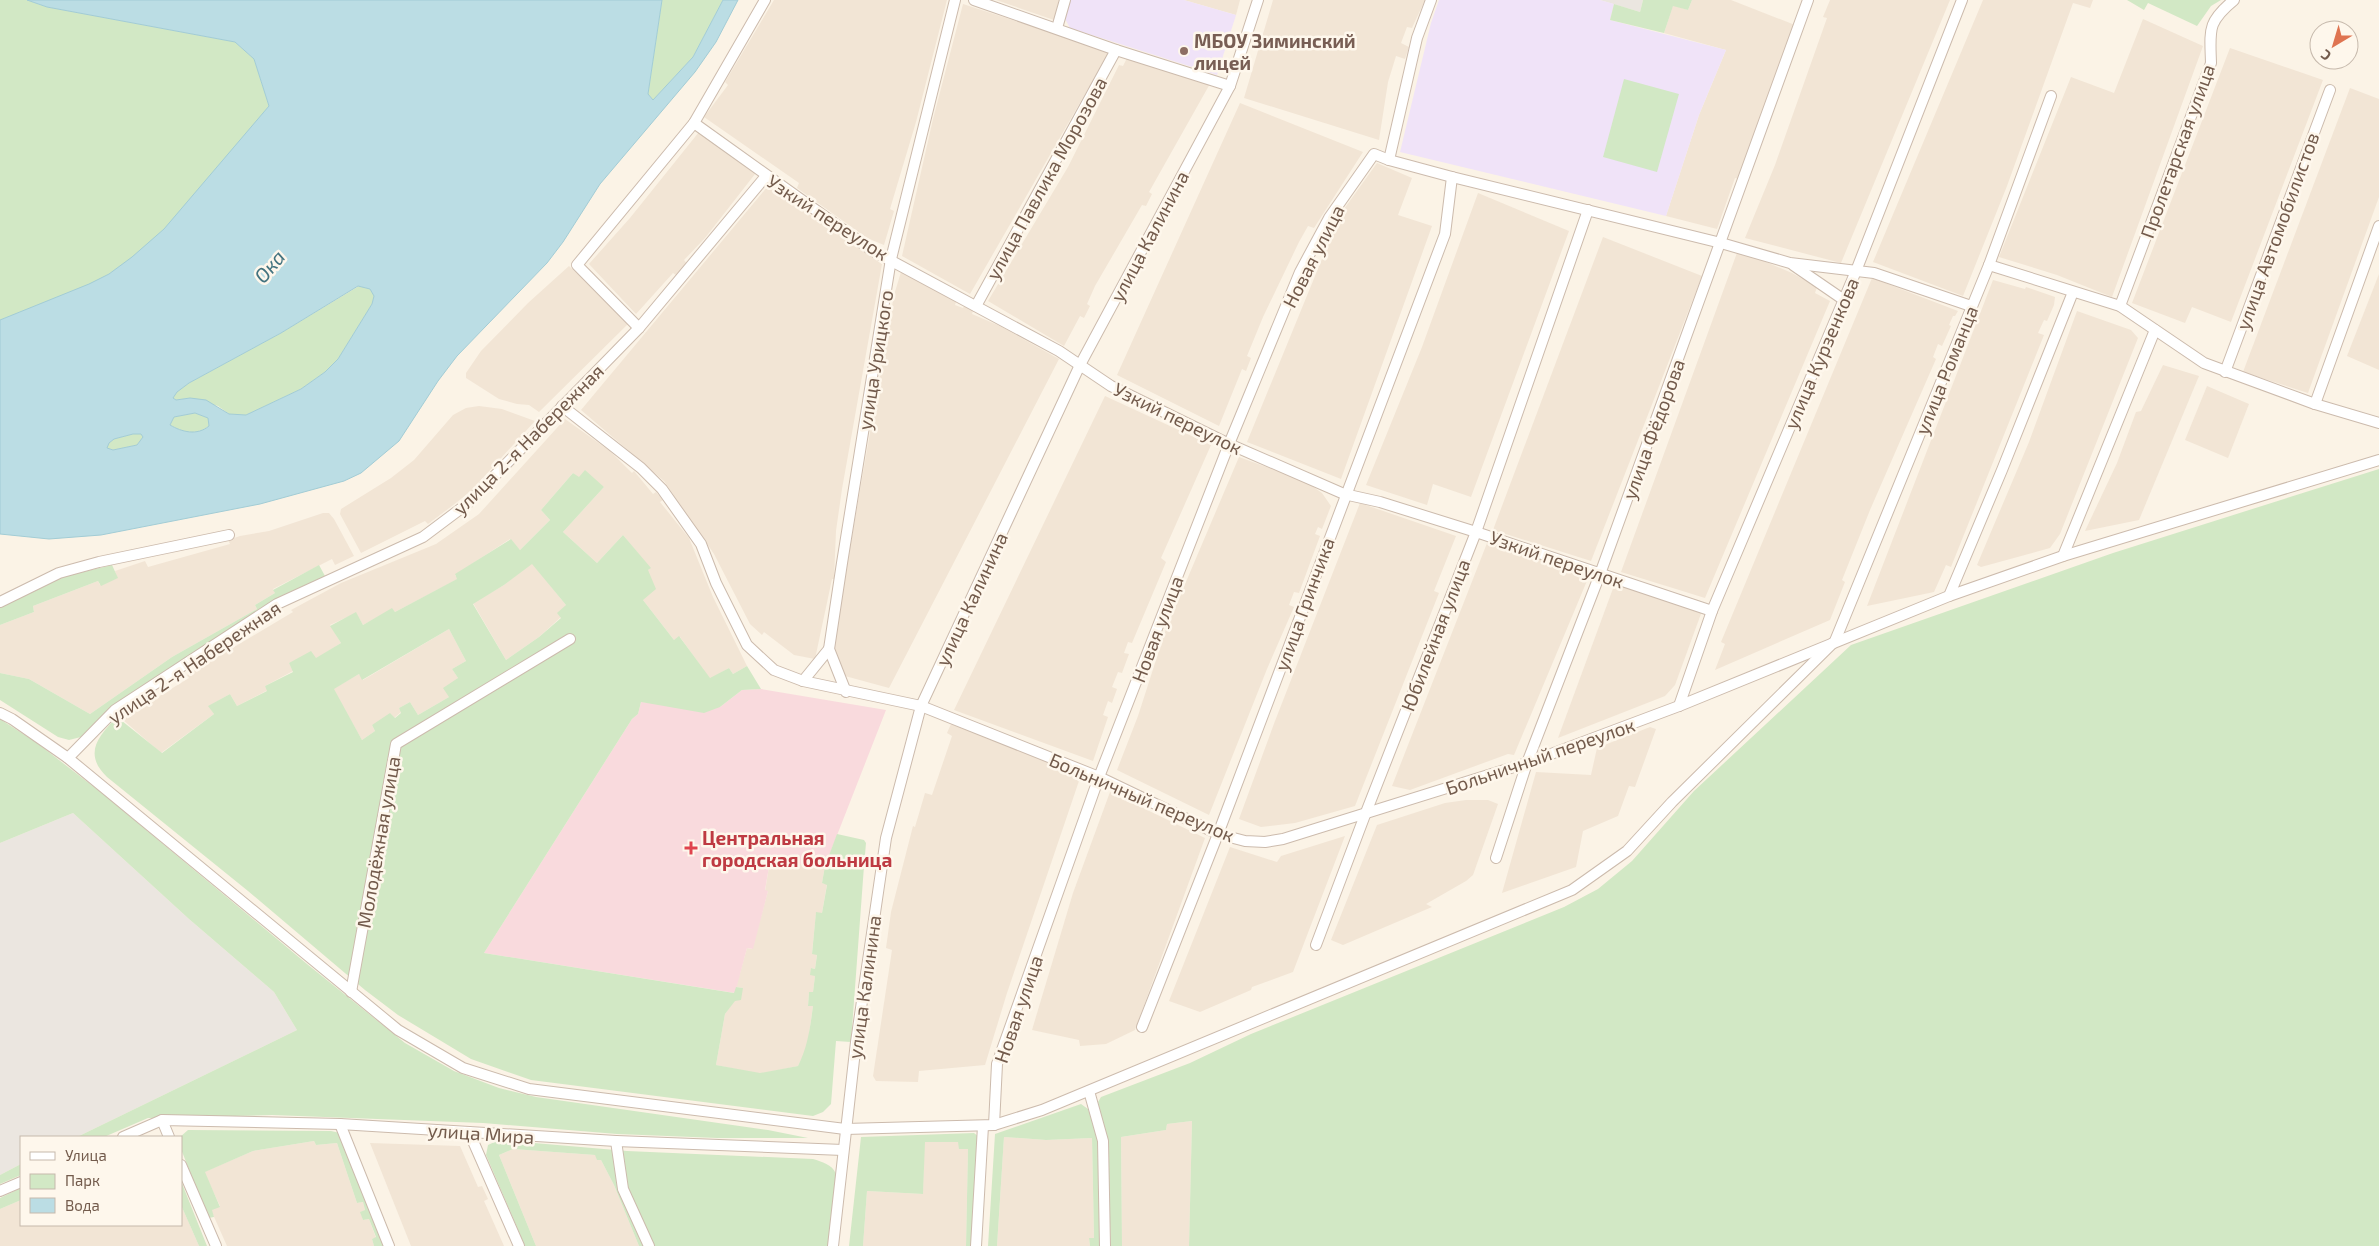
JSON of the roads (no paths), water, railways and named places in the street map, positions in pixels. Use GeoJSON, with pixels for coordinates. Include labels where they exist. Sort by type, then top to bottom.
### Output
{"type":"FeatureCollection","features":[{"type":"Feature","properties":{"kind":"street"},"geometry":{"type":"LineString","coordinates":[[639,328],[577,265],[694,123],[764,0]]}},
{"type":"Feature","properties":{"kind":"street","name":"улица Урицкого"},"geometry":{"type":"LineString","coordinates":[[829,649],[891,259],[955,0]]}},
{"type":"Feature","properties":{"kind":"street"},"geometry":{"type":"LineString","coordinates":[[974,0],[1116,50],[1230,86]]}},
{"type":"Feature","properties":{"kind":"street"},"geometry":{"type":"LineString","coordinates":[[1057,28],[1065,0]]}},
{"type":"Feature","properties":{"kind":"street","name":"улица Калинина"},"geometry":{"type":"LineString","coordinates":[[833,1246],[845,1129],[886,838],[921,706],[1080,365],[1230,86],[1258,0]]}},
{"type":"Feature","properties":{"kind":"street"},"geometry":{"type":"LineString","coordinates":[[1431,0],[1417,38],[1389,160],[1721,242],[1790,263],[1874,273],[1972,306]]}},
{"type":"Feature","properties":{"kind":"street","name":"улица Фёдорова"},"geometry":{"type":"LineString","coordinates":[[1496,858],[1527,763],[1600,574],[1808,0]]}},
{"type":"Feature","properties":{"kind":"street","name":"улица Курзенкова"},"geometry":{"type":"LineString","coordinates":[[1679,706],[1712,611],[1856,271],[1962,0]]}},
{"type":"Feature","properties":{"kind":"street","name":"Пролетарская улица"},"geometry":{"type":"LineString","coordinates":[[2120,306],[2212,63],[2210,36],[2213,23],[2219,13],[2234,0]]}},
{"type":"Feature","properties":{"kind":"street","name":"улица Павлика Морозова"},"geometry":{"type":"LineString","coordinates":[[976,306],[1116,50]]}},
{"type":"Feature","properties":{"kind":"street","name":"улица Автомобилистов"},"geometry":{"type":"LineString","coordinates":[[2225,372],[2330,90]]}},
{"type":"Feature","properties":{"kind":"street","name":"улица Романца"},"geometry":{"type":"LineString","coordinates":[[1835,641],[1907,470],[1989,265],[2051,96]]}},
{"type":"Feature","properties":{"kind":"street","name":"Узкий переулок"},"geometry":{"type":"LineString","coordinates":[[694,123],[873,251],[1059,351],[1111,386],[1229,444],[1344,494],[1380,502],[1476,532],[1712,611]]}},
{"type":"Feature","properties":{"kind":"street","name":"Новая улица"},"geometry":{"type":"LineString","coordinates":[[976,1246],[988,1126],[997,1064],[1099,777],[1229,444],[1300,272],[1329,218],[1374,154],[1389,160]]}},
{"type":"Feature","properties":{"kind":"street","name":"улица 2-я Набережная"},"geometry":{"type":"LineString","coordinates":[[68,758],[115,710],[277,604],[423,537],[468,504],[639,328],[766,176]]}},
{"type":"Feature","properties":{"kind":"street","name":"улица Гринчика"},"geometry":{"type":"LineString","coordinates":[[1142,1027],[1218,834],[1344,494],[1445,234],[1452,177]]}},
{"type":"Feature","properties":{"kind":"street","name":"Юбилейная улица"},"geometry":{"type":"LineString","coordinates":[[1316,945],[1476,532],[1588,210]]}},
{"type":"Feature","properties":{"kind":"street"},"geometry":{"type":"LineString","coordinates":[[2315,404],[2379,226]]}},
{"type":"Feature","properties":{"kind":"street"},"geometry":{"type":"LineString","coordinates":[[1790,263],[1844,300]]}},
{"type":"Feature","properties":{"kind":"street"},"geometry":{"type":"LineString","coordinates":[[1989,265],[2120,306],[2204,363],[2315,404],[2379,423]]}},
{"type":"Feature","properties":{"kind":"street"},"geometry":{"type":"LineString","coordinates":[[1949,596],[2073,292]]}},
{"type":"Feature","properties":{"kind":"street"},"geometry":{"type":"LineString","coordinates":[[2063,556],[2155,330]]}},
{"type":"Feature","properties":{"kind":"street","name":"Больничный переулок"},"geometry":{"type":"LineString","coordinates":[[562,406],[641,468],[662,489],[701,544],[716,583],[747,644],[774,670],[803,681],[846,692],[921,706],[1099,777],[1218,834],[1245,841],[1265,842],[1284,839],[1365,815],[1527,763],[1679,706],[1949,596],[2063,556],[2379,460]]}},
{"type":"Feature","properties":{"kind":"street"},"geometry":{"type":"LineString","coordinates":[[0,602],[59,573],[99,562],[229,535]]}},
{"type":"Feature","properties":{"kind":"street","name":"Молодёжная улица"},"geometry":{"type":"LineString","coordinates":[[351,992],[396,744],[570,639]]}},
{"type":"Feature","properties":{"kind":"street"},"geometry":{"type":"LineString","coordinates":[[0,713],[12,719],[68,758],[398,1030],[463,1068],[529,1089],[845,1129],[988,1126],[1042,1110],[1572,890],[1627,851],[1672,802],[1835,641]]}},
{"type":"Feature","properties":{"kind":"street"},"geometry":{"type":"LineString","coordinates":[[803,681],[829,649],[846,692]]}},
{"type":"Feature","properties":{"kind":"street"},"geometry":{"type":"LineString","coordinates":[[1088,1091],[1103,1141],[1105,1246]]}},
{"type":"Feature","properties":{"kind":"street"},"geometry":{"type":"LineString","coordinates":[[162,1120],[169,1136]]}},
{"type":"Feature","properties":{"kind":"street","name":"улица Мира"},"geometry":{"type":"LineString","coordinates":[[125,1136],[162,1120],[340,1124],[616,1141],[843,1150]]}},
{"type":"Feature","properties":{"kind":"street"},"geometry":{"type":"LineString","coordinates":[[340,1124],[389,1246]]}},
{"type":"Feature","properties":{"kind":"street"},"geometry":{"type":"LineString","coordinates":[[469,1132],[519,1246]]}},
{"type":"Feature","properties":{"kind":"street"},"geometry":{"type":"LineString","coordinates":[[616,1141],[623,1189],[649,1246]]}},
{"type":"Feature","properties":{"kind":"street"},"geometry":{"type":"LineString","coordinates":[[182,1167],[216,1246]]}},
{"type":"Feature","properties":{"kind":"street"},"geometry":{"type":"LineString","coordinates":[[0,1191],[20,1182]]}},
{"type":"Feature","properties":{"kind":"water","name":"Ока"},"geometry":{"type":"Polygon","coordinates":[[[27,0],[662,0],[648,94],[653,100],[693,57],[723,0],[738,0],[716,42],[695,72],[600,184],[563,242],[547,263],[457,356],[438,381],[399,441],[361,473],[344,481],[260,504],[101,535],[49,539],[0,534],[0,320],[89,284],[109,274],[132,257],[164,229],[269,106],[254,59],[235,42],[47,7],[27,0]],[[358,286],[281,333],[189,383],[177,392],[173,398],[176,400],[190,398],[206,400],[229,414],[246,415],[301,389],[325,372],[338,359],[372,304],[374,296],[370,289],[358,286]],[[195,413],[174,417],[170,425],[179,430],[195,432],[209,426],[208,418],[195,413]],[[133,434],[114,439],[107,448],[113,450],[137,445],[143,437],[141,434],[133,434]]]}},
{"type":"Feature","properties":{"kind":"place","name":"МБОУ Зиминский лицей"},"geometry":{"type":"Point","coordinates":[1184,51]}},
{"type":"Feature","properties":{"kind":"place","name":"Центральная городская больница"},"geometry":{"type":"Point","coordinates":[691,848]}}]}
